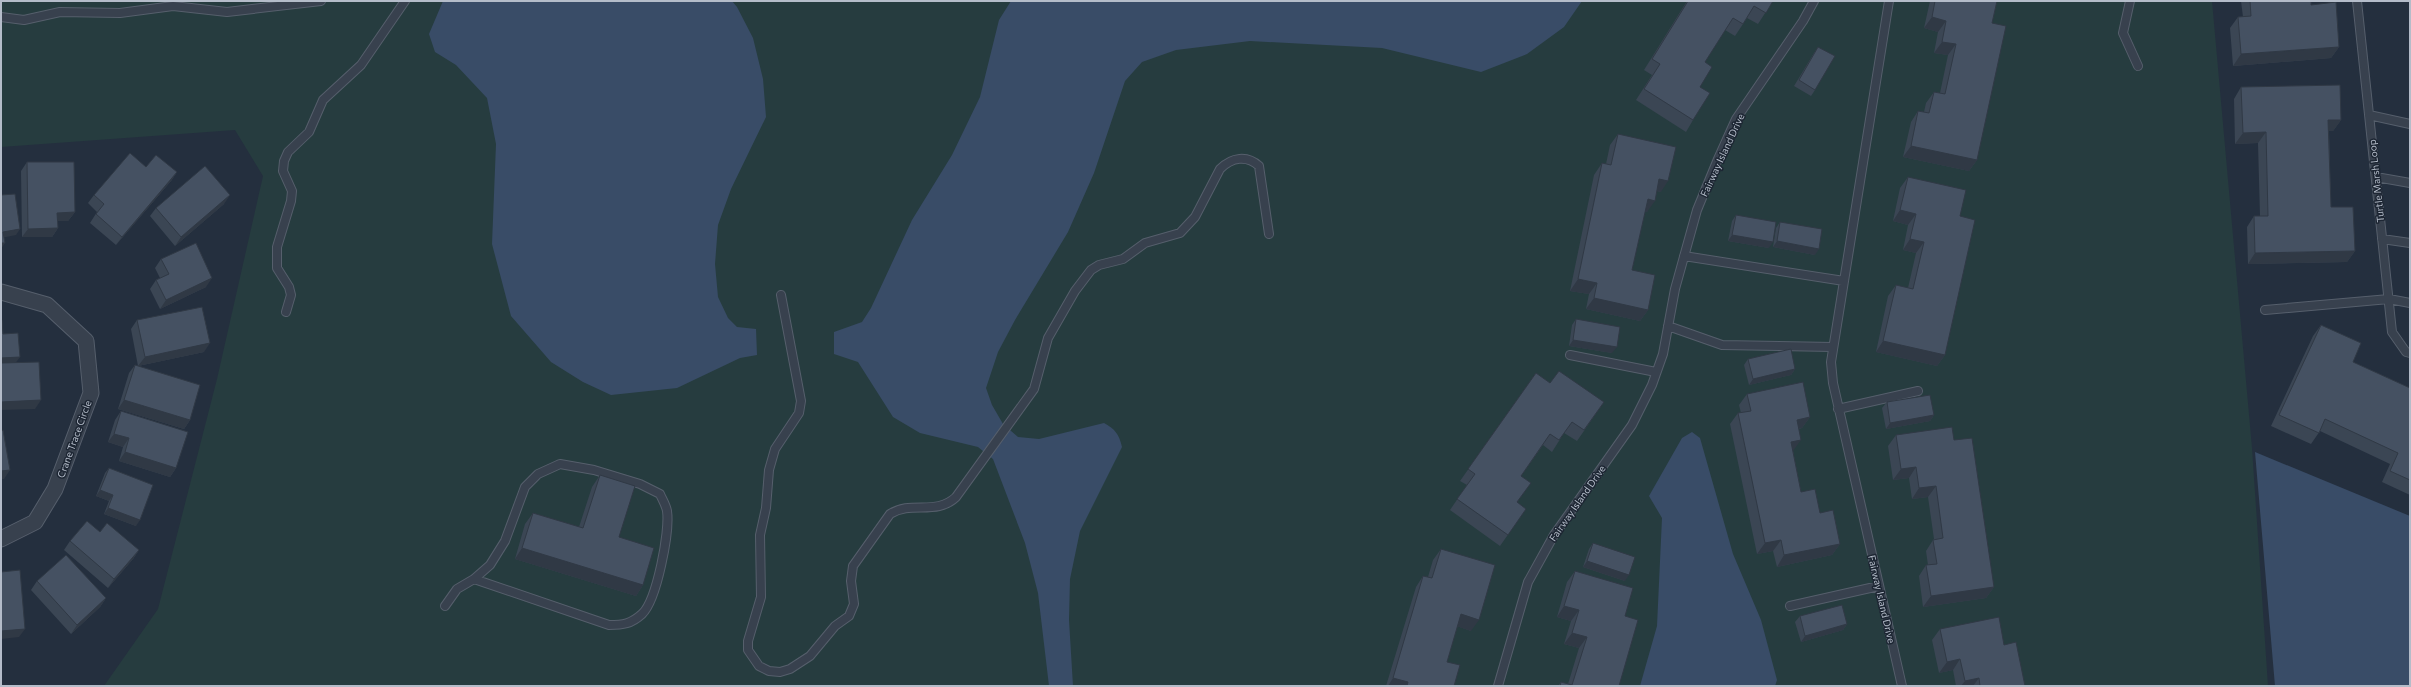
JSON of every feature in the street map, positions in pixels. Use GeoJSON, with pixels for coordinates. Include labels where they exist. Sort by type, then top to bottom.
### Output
{"type":"FeatureCollection","features":[{"type":"Feature","properties":{"kind":"street","name":"Crane Trace Circle"},"geometry":{"type":"LineString","coordinates":[[1,292],[47,305],[86,341],[91,392],[55,489],[35,522],[1,539]]}},
{"type":"Feature","properties":{"kind":"lane"},"geometry":{"type":"LineString","coordinates":[[1,17],[24,20],[60,12],[120,13],[172,6],[227,12],[321,1]]}},
{"type":"Feature","properties":{"kind":"lane"},"geometry":{"type":"LineString","coordinates":[[286,312],[291,294],[289,287],[277,268],[277,247],[291,201],[292,191],[283,171],[284,162],[288,152],[309,132],[323,100],[361,65],[405,1]]}},
{"type":"Feature","properties":{"kind":"lane","name":"Fairway Island Drive"},"geometry":{"type":"LineString","coordinates":[[1498,686],[1528,582],[1554,535],[1632,425],[1656,372],[1663,354],[1684,256],[1696,210],[1736,120],[1804,21],[1814,1]]}},
{"type":"Feature","properties":{"kind":"lane","name":"Fairway Island Drive"},"geometry":{"type":"LineString","coordinates":[[1889,1],[1831,362],[1838,409],[1902,686]]}},
{"type":"Feature","properties":{"kind":"lane"},"geometry":{"type":"LineString","coordinates":[[2130,1],[2122,27],[2123,33],[2138,66]]}},
{"type":"Feature","properties":{"kind":"lane","name":"Turtle Marsh Loop"},"geometry":{"type":"LineString","coordinates":[[2358,1],[2392,332],[2406,352],[2410,353]]}},
{"type":"Feature","properties":{"kind":"lane"},"geometry":{"type":"LineString","coordinates":[[2369,115],[2410,124]]}},
{"type":"Feature","properties":{"kind":"lane"},"geometry":{"type":"LineString","coordinates":[[781,296],[801,401],[799,413],[776,449],[769,470],[766,508],[760,535],[761,597],[748,641],[748,650],[759,666],[769,672],[780,672],[790,669],[810,656],[826,636],[853,610],[854,604],[851,581],[853,566],[890,514],[897,510],[907,508],[937,508],[948,505],[956,497],[1034,389],[1048,338],[1056,321],[1090,270],[1099,265],[1123,259],[1145,243],[1180,233],[1195,217],[1214,178],[1226,163],[1241,158],[1254,161],[1259,166],[1269,234]]}},
{"type":"Feature","properties":{"kind":"lane"},"geometry":{"type":"LineString","coordinates":[[2376,177],[2410,183]]}},
{"type":"Feature","properties":{"kind":"lane"},"geometry":{"type":"LineString","coordinates":[[2382,239],[2410,243]]}},
{"type":"Feature","properties":{"kind":"lane"},"geometry":{"type":"LineString","coordinates":[[1684,256],[1844,281]]}},
{"type":"Feature","properties":{"kind":"lane"},"geometry":{"type":"LineString","coordinates":[[2265,310],[2389,299],[2410,303]]}},
{"type":"Feature","properties":{"kind":"lane"},"geometry":{"type":"LineString","coordinates":[[1668,326],[1722,345],[1833,347]]}},
{"type":"Feature","properties":{"kind":"lane"},"geometry":{"type":"LineString","coordinates":[[1570,355],[1656,372]]}},
{"type":"Feature","properties":{"kind":"lane"},"geometry":{"type":"LineString","coordinates":[[1838,409],[1918,391]]}},
{"type":"Feature","properties":{"kind":"lane"},"geometry":{"type":"LineString","coordinates":[[445,606],[457,589],[474,579],[490,565],[505,541],[525,487],[538,474],[560,464],[594,470],[640,484],[660,494],[667,510],[666,534],[653,594],[643,613],[626,625],[609,625],[474,579]]}},
{"type":"Feature","properties":{"kind":"lane"},"geometry":{"type":"LineString","coordinates":[[1790,606],[1879,586]]}},
{"type":"Feature","properties":{"kind":"green space"},"geometry":{"type":"Polygon","coordinates":[[[1,1],[2212,1],[2252,448],[2268,686],[104,686],[158,609],[217,379],[263,176],[235,130],[1,147],[1,1]]]}},
{"type":"Feature","properties":{"kind":"water"},"geometry":{"type":"Polygon","coordinates":[[[443,1],[732,1],[737,7],[753,38],[763,79],[766,117],[731,189],[718,225],[715,264],[718,297],[728,318],[737,327],[756,329],[757,355],[740,358],[677,388],[611,395],[583,382],[551,362],[511,316],[492,244],[496,144],[487,98],[456,65],[435,52],[429,34],[443,1]]]}},
{"type":"Feature","properties":{"kind":"water"},"geometry":{"type":"Polygon","coordinates":[[[1011,1],[1582,1],[1564,27],[1527,54],[1481,72],[1382,48],[1250,41],[1176,50],[1142,62],[1125,81],[1094,173],[1068,232],[1015,320],[998,352],[986,388],[992,405],[1003,424],[1018,437],[1039,439],[1104,423],[1116,432],[1121,442],[1122,447],[1080,531],[1070,579],[1069,620],[1073,686],[1049,686],[1038,593],[1025,543],[993,459],[978,447],[920,433],[893,417],[858,362],[834,354],[834,332],[862,322],[871,308],[912,220],[952,155],[980,97],[999,20],[1011,1]]]}},
{"type":"Feature","properties":{"kind":"water"},"geometry":{"type":"Polygon","coordinates":[[[1692,432],[1700,438],[1733,554],[1761,620],[1777,680],[1775,686],[1640,686],[1657,626],[1662,518],[1649,496],[1682,438],[1692,432]]]}},
{"type":"Feature","properties":{"kind":"water"},"geometry":{"type":"Polygon","coordinates":[[[2255,452],[2410,516],[2410,686],[2275,686],[2255,452]]]}},
{"type":"Feature","properties":{"kind":"building"},"geometry":{"type":"Polygon","coordinates":[[[1688,1],[1773,1],[1766,13],[1754,6],[1743,24],[1733,18],[1705,62],[1712,67],[1700,87],[1710,93],[1693,120],[1644,89],[1660,64],[1652,59],[1688,1]]]}},
{"type":"Feature","properties":{"kind":"building"},"geometry":{"type":"Polygon","coordinates":[[[1935,1],[1997,1],[1992,23],[2006,26],[1977,160],[1911,146],[1918,111],[1929,113],[1934,92],[1945,94],[1956,44],[1942,42],[1946,21],[1932,17],[1935,1]]]}},
{"type":"Feature","properties":{"kind":"building"},"geometry":{"type":"Polygon","coordinates":[[[2250,1],[2311,1],[2311,5],[2336,2],[2339,47],[2241,54],[2238,17],[2251,16],[2250,1]]]}},
{"type":"Feature","properties":{"kind":"building"},"geometry":{"type":"Polygon","coordinates":[[[1818,47],[1835,56],[1815,90],[1799,80],[1818,47]]]}},
{"type":"Feature","properties":{"kind":"building"},"geometry":{"type":"Polygon","coordinates":[[[2340,85],[2341,120],[2328,120],[2331,207],[2353,207],[2355,251],[2255,253],[2254,216],[2268,216],[2266,132],[2243,133],[2241,87],[2340,85]]]}},
{"type":"Feature","properties":{"kind":"building"},"geometry":{"type":"Polygon","coordinates":[[[1618,134],[1676,147],[1668,181],[1659,179],[1655,201],[1648,199],[1632,270],[1655,275],[1648,310],[1594,298],[1597,283],[1578,279],[1602,163],[1611,165],[1618,134]]]}},
{"type":"Feature","properties":{"kind":"building"},"geometry":{"type":"Polygon","coordinates":[[[130,153],[146,167],[156,155],[177,172],[122,237],[96,214],[104,204],[94,195],[130,153]]]}},
{"type":"Feature","properties":{"kind":"building"},"geometry":{"type":"Polygon","coordinates":[[[27,162],[74,162],[75,212],[57,213],[58,228],[28,229],[27,162]]]}},
{"type":"Feature","properties":{"kind":"building"},"geometry":{"type":"Polygon","coordinates":[[[205,166],[230,195],[181,237],[156,208],[205,166]]]}},
{"type":"Feature","properties":{"kind":"building"},"geometry":{"type":"Polygon","coordinates":[[[1908,177],[1966,190],[1960,216],[1975,220],[1945,355],[1883,341],[1896,285],[1913,289],[1924,242],[1910,239],[1916,214],[1900,210],[1908,177]]]}},
{"type":"Feature","properties":{"kind":"building"},"geometry":{"type":"Polygon","coordinates":[[[15,194],[20,229],[3,232],[5,243],[1,243],[1,195],[15,194]]]}},
{"type":"Feature","properties":{"kind":"building"},"geometry":{"type":"Polygon","coordinates":[[[1736,215],[1776,222],[1773,242],[1732,235],[1736,215]]]}},
{"type":"Feature","properties":{"kind":"building"},"geometry":{"type":"Polygon","coordinates":[[[1780,222],[1822,229],[1819,249],[1777,241],[1780,222]]]}},
{"type":"Feature","properties":{"kind":"building"},"geometry":{"type":"Polygon","coordinates":[[[196,243],[212,278],[166,300],[156,280],[169,274],[161,259],[196,243]]]}},
{"type":"Feature","properties":{"kind":"building"},"geometry":{"type":"Polygon","coordinates":[[[202,307],[210,343],[145,357],[137,320],[202,307]]]}},
{"type":"Feature","properties":{"kind":"building"},"geometry":{"type":"Polygon","coordinates":[[[1576,319],[1620,327],[1617,347],[1573,340],[1576,319]]]}},
{"type":"Feature","properties":{"kind":"building"},"geometry":{"type":"Polygon","coordinates":[[[1,320],[3,334],[18,333],[20,357],[1,358],[1,320]]]}},
{"type":"Feature","properties":{"kind":"building"},"geometry":{"type":"Polygon","coordinates":[[[2321,325],[2361,343],[2353,362],[2410,388],[2410,480],[2390,471],[2398,453],[2325,419],[2319,433],[2279,415],[2321,325]]]}},
{"type":"Feature","properties":{"kind":"building"},"geometry":{"type":"Polygon","coordinates":[[[1791,349],[1795,369],[1753,379],[1748,359],[1791,349]]]}},
{"type":"Feature","properties":{"kind":"building"},"geometry":{"type":"Polygon","coordinates":[[[39,362],[41,400],[1,402],[1,363],[39,362]]]}},
{"type":"Feature","properties":{"kind":"building"},"geometry":{"type":"Polygon","coordinates":[[[135,365],[200,385],[190,420],[124,400],[135,365]]]}},
{"type":"Feature","properties":{"kind":"building"},"geometry":{"type":"Polygon","coordinates":[[[1559,371],[1604,402],[1584,430],[1572,422],[1559,440],[1550,434],[1521,476],[1531,483],[1517,502],[1526,509],[1508,535],[1457,499],[1475,474],[1468,469],[1536,373],[1550,383],[1559,371]]]}},
{"type":"Feature","properties":{"kind":"building"},"geometry":{"type":"Polygon","coordinates":[[[1803,382],[1810,417],[1797,420],[1801,440],[1791,442],[1801,492],[1815,489],[1820,513],[1833,510],[1840,544],[1784,555],[1781,540],[1765,543],[1738,413],[1751,411],[1747,394],[1803,382]]]}},
{"type":"Feature","properties":{"kind":"building"},"geometry":{"type":"Polygon","coordinates":[[[1930,395],[1934,415],[1890,423],[1887,402],[1930,395]]]}},
{"type":"Feature","properties":{"kind":"building"},"geometry":{"type":"Polygon","coordinates":[[[121,411],[188,432],[176,468],[125,452],[129,438],[114,434],[121,411]]]}},
{"type":"Feature","properties":{"kind":"building"},"geometry":{"type":"Polygon","coordinates":[[[1952,427],[1954,440],[1972,438],[1994,587],[1931,596],[1926,565],[1937,564],[1933,540],[1943,538],[1936,486],[1919,488],[1916,467],[1901,469],[1896,435],[1952,427]]]}},
{"type":"Feature","properties":{"kind":"building"},"geometry":{"type":"Polygon","coordinates":[[[3,430],[10,470],[1,471],[1,431],[3,430]]]}},
{"type":"Feature","properties":{"kind":"building"},"geometry":{"type":"Polygon","coordinates":[[[109,468],[153,485],[140,520],[108,508],[113,495],[100,490],[109,468]]]}},
{"type":"Feature","properties":{"kind":"building"},"geometry":{"type":"Polygon","coordinates":[[[600,475],[635,486],[619,537],[654,548],[643,585],[522,548],[533,513],[583,528],[600,475]]]}},
{"type":"Feature","properties":{"kind":"building"},"geometry":{"type":"Polygon","coordinates":[[[87,521],[100,532],[107,523],[139,550],[114,579],[70,541],[87,521]]]}},
{"type":"Feature","properties":{"kind":"building"},"geometry":{"type":"Polygon","coordinates":[[[1593,543],[1635,557],[1629,575],[1587,561],[1593,543]]]}},
{"type":"Feature","properties":{"kind":"building"},"geometry":{"type":"Polygon","coordinates":[[[1441,549],[1495,565],[1479,620],[1461,614],[1447,662],[1460,665],[1454,686],[1407,686],[1408,682],[1393,678],[1423,576],[1432,578],[1441,549]]]}},
{"type":"Feature","properties":{"kind":"building"},"geometry":{"type":"Polygon","coordinates":[[[66,555],[106,598],[77,625],[37,581],[66,555]]]}},
{"type":"Feature","properties":{"kind":"building"},"geometry":{"type":"Polygon","coordinates":[[[20,570],[25,629],[1,631],[1,572],[20,570]]]}},
{"type":"Feature","properties":{"kind":"building"},"geometry":{"type":"Polygon","coordinates":[[[1575,571],[1633,588],[1625,616],[1638,620],[1619,686],[1560,686],[1561,682],[1572,685],[1587,637],[1572,633],[1579,610],[1564,606],[1575,571]]]}},
{"type":"Feature","properties":{"kind":"building"},"geometry":{"type":"Polygon","coordinates":[[[1842,605],[1847,624],[1805,636],[1800,616],[1842,605]]]}},
{"type":"Feature","properties":{"kind":"building"},"geometry":{"type":"Polygon","coordinates":[[[1999,617],[2004,645],[2016,642],[2025,686],[1980,686],[1979,678],[1965,681],[1960,659],[1947,662],[1940,629],[1999,617]]]}}]}
